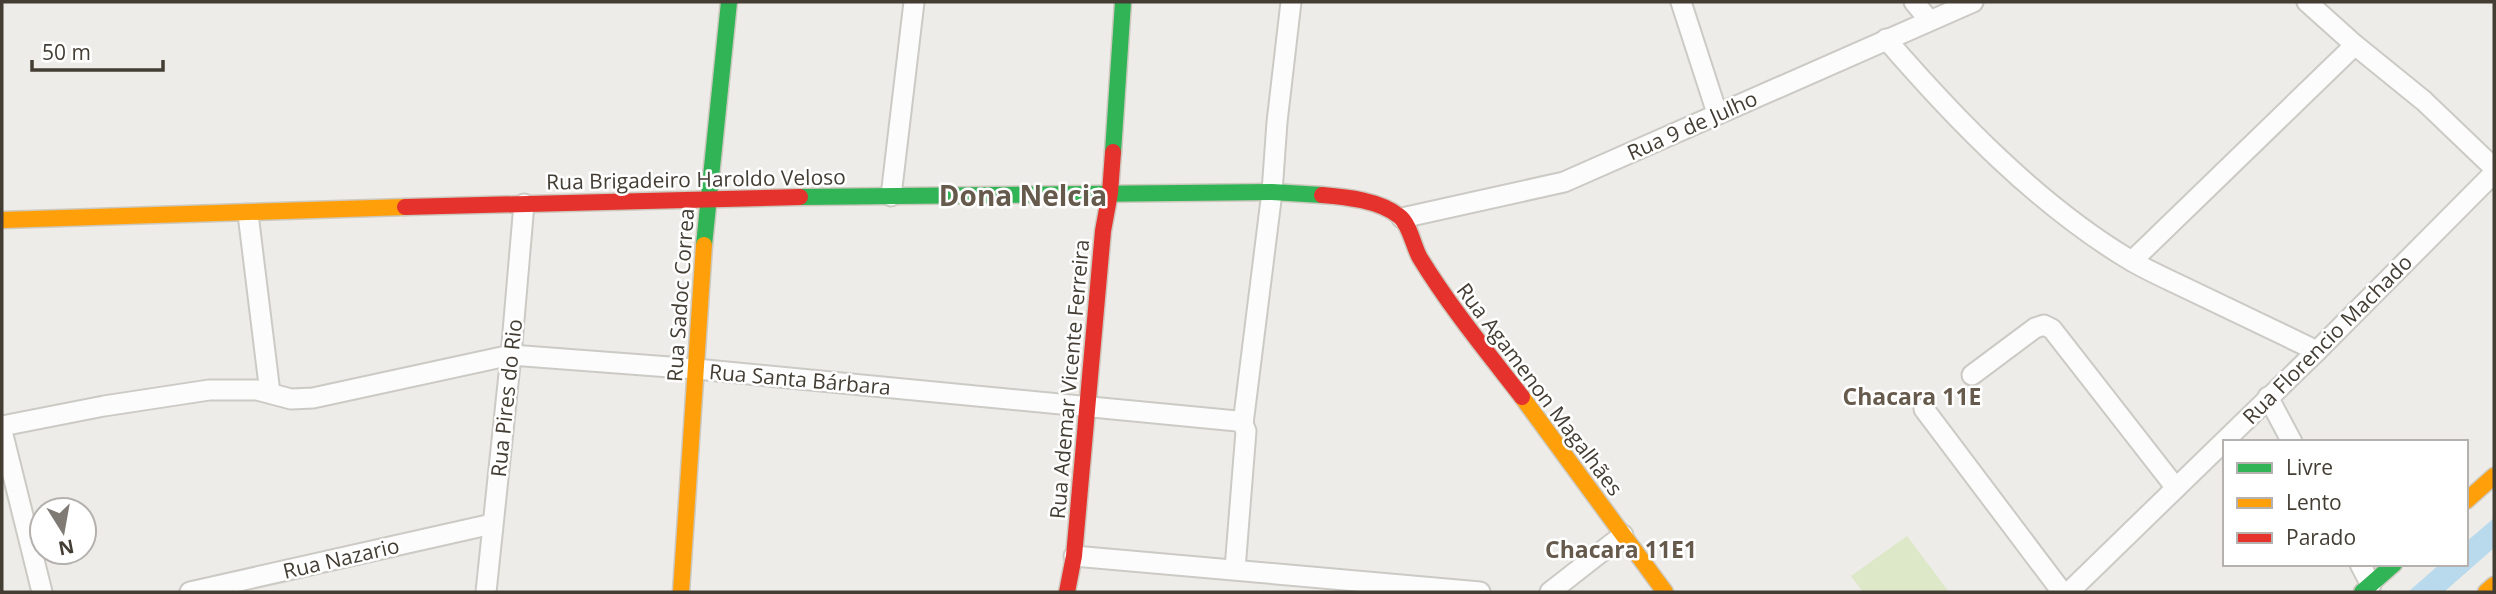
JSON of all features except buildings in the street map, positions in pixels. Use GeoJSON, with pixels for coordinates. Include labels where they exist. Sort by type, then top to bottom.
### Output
{"type":"FeatureCollection","features":[{"type":"Feature","properties":{"kind":"street","name":"Rua Sadoc Correa"},"geometry":{"type":"LineString","coordinates":[[681,592],[707,198],[729,2]]}},
{"type":"Feature","properties":{"kind":"street"},"geometry":{"type":"LineString","coordinates":[[891,196],[914,2]]}},
{"type":"Feature","properties":{"kind":"street","name":"Rua Ademar Vicente Ferreira"},"geometry":{"type":"LineString","coordinates":[[1067,592],[1074,556],[1103,232],[1110,193],[1123,2]]}},
{"type":"Feature","properties":{"kind":"street"},"geometry":{"type":"LineString","coordinates":[[1235,569],[1244,427],[1291,2]]}},
{"type":"Feature","properties":{"kind":"street"},"geometry":{"type":"LineString","coordinates":[[1681,2],[1717,113]]}},
{"type":"Feature","properties":{"kind":"street"},"geometry":{"type":"LineString","coordinates":[[1914,2],[1929,20]]}},
{"type":"Feature","properties":{"kind":"street","name":"Rua 9 de Julho"},"geometry":{"type":"LineString","coordinates":[[1395,214],[1564,182],[1973,2]]}},
{"type":"Feature","properties":{"kind":"street","name":"Rua Florencio Machado"},"geometry":{"type":"LineString","coordinates":[[2225,440],[2317,351],[2494,171],[2472,146],[2424,101],[2307,2]]}},
{"type":"Feature","properties":{"kind":"street"},"geometry":{"type":"LineString","coordinates":[[1886,39],[1976,135],[2074,222],[2132,261],[2317,351]]}},
{"type":"Feature","properties":{"kind":"street"},"geometry":{"type":"LineString","coordinates":[[2132,261],[2355,45]]}},
{"type":"Feature","properties":{"kind":"street","name":"Rua Brigadeiro Haroldo Veloso"},"geometry":{"type":"LineString","coordinates":[[2,220],[707,198],[1272,192],[1346,197],[1395,214]]}},
{"type":"Feature","properties":{"kind":"street","name":"Rua Pires do Rio"},"geometry":{"type":"LineString","coordinates":[[486,592],[524,204]]}},
{"type":"Feature","properties":{"kind":"street"},"geometry":{"type":"LineString","coordinates":[[248,214],[270,393]]}},
{"type":"Feature","properties":{"kind":"street","name":"Rua Agamenon Magalhães"},"geometry":{"type":"LineString","coordinates":[[1395,214],[1440,290],[1665,592]]}},
{"type":"Feature","properties":{"kind":"street"},"geometry":{"type":"LineString","coordinates":[[1972,374],[2035,328],[2044,325],[2052,329],[2176,488]]}},
{"type":"Feature","properties":{"kind":"street","name":"Rua Santa Bárbara"},"geometry":{"type":"LineString","coordinates":[[2,428],[104,406],[209,390],[239,389],[291,399],[313,398],[511,355],[696,369],[1237,421],[1244,427]]}},
{"type":"Feature","properties":{"kind":"street"},"geometry":{"type":"LineString","coordinates":[[2268,397],[2291,440]]}},
{"type":"Feature","properties":{"kind":"street"},"geometry":{"type":"LineString","coordinates":[[1924,410],[2062,592]]}},
{"type":"Feature","properties":{"kind":"street"},"geometry":{"type":"LineString","coordinates":[[2,428],[42,592]]}},
{"type":"Feature","properties":{"kind":"street","name":"Rua Florencio Machado"},"geometry":{"type":"LineString","coordinates":[[2069,592],[2223,442]]}},
{"type":"Feature","properties":{"kind":"street"},"geometry":{"type":"LineString","coordinates":[[2468,499],[2494,476]]}},
{"type":"Feature","properties":{"kind":"street","name":"Rua Nazario"},"geometry":{"type":"LineString","coordinates":[[190,592],[492,524]]}},
{"type":"Feature","properties":{"kind":"street"},"geometry":{"type":"LineString","coordinates":[[1550,592],[1623,535]]}},
{"type":"Feature","properties":{"kind":"street"},"geometry":{"type":"LineString","coordinates":[[1074,556],[1480,592]]}},
{"type":"Feature","properties":{"kind":"street"},"geometry":{"type":"LineString","coordinates":[[2361,566],[2367,588],[2392,566]]}},
{"type":"Feature","properties":{"kind":"street"},"geometry":{"type":"LineString","coordinates":[[2486,592],[2494,585]]}},
{"type":"Feature","properties":{"kind":"green space"},"geometry":{"type":"Polygon","coordinates":[[[1907,536],[1949,592],[1863,592],[1851,576],[1907,536]]]}},
{"type":"Feature","properties":{"kind":"water"},"geometry":{"type":"Polygon","coordinates":[[[2494,518],[2494,548],[2444,592],[2408,592],[2438,566],[2468,566],[2468,540],[2494,518]]]}},
{"type":"Feature","properties":{"kind":"traffic: fast"},"geometry":{"type":"LineString","coordinates":[[704,245],[729,2]]}},
{"type":"Feature","properties":{"kind":"traffic: fast"},"geometry":{"type":"LineString","coordinates":[[1113,152],[1123,2]]}},
{"type":"Feature","properties":{"kind":"traffic: fast"},"geometry":{"type":"LineString","coordinates":[[800,197],[1272,192],[1322,195]]}},
{"type":"Feature","properties":{"kind":"traffic: fast"},"geometry":{"type":"LineString","coordinates":[[2362,592],[2392,566]]}},
{"type":"Feature","properties":{"kind":"traffic: slow"},"geometry":{"type":"LineString","coordinates":[[2,220],[405,207]]}},
{"type":"Feature","properties":{"kind":"traffic: slow"},"geometry":{"type":"LineString","coordinates":[[681,592],[704,245]]}},
{"type":"Feature","properties":{"kind":"traffic: slow"},"geometry":{"type":"LineString","coordinates":[[1522,397],[1665,592]]}},
{"type":"Feature","properties":{"kind":"traffic: slow"},"geometry":{"type":"LineString","coordinates":[[2468,499],[2494,476]]}},
{"type":"Feature","properties":{"kind":"traffic: slow"},"geometry":{"type":"LineString","coordinates":[[2486,592],[2494,585]]}},
{"type":"Feature","properties":{"kind":"traffic: jam"},"geometry":{"type":"LineString","coordinates":[[1067,592],[1074,556],[1103,231],[1110,193],[1113,152]]}},
{"type":"Feature","properties":{"kind":"traffic: jam"},"geometry":{"type":"LineString","coordinates":[[1322,195],[1352,198],[1382,206],[1403,220],[1420,258],[1432,276],[1522,397]]}},
{"type":"Feature","properties":{"kind":"traffic: jam"},"geometry":{"type":"LineString","coordinates":[[405,207],[800,197]]}},
{"type":"Feature","properties":{"kind":"district","name":"Dona Nelcia"},"geometry":{"type":"Point","coordinates":[1023,195]}},
{"type":"Feature","properties":{"kind":"district","name":"Chacara 11E"},"geometry":{"type":"Point","coordinates":[1912,396]}},
{"type":"Feature","properties":{"kind":"district","name":"Chacara 11E1"},"geometry":{"type":"Point","coordinates":[1621,549]}}]}
